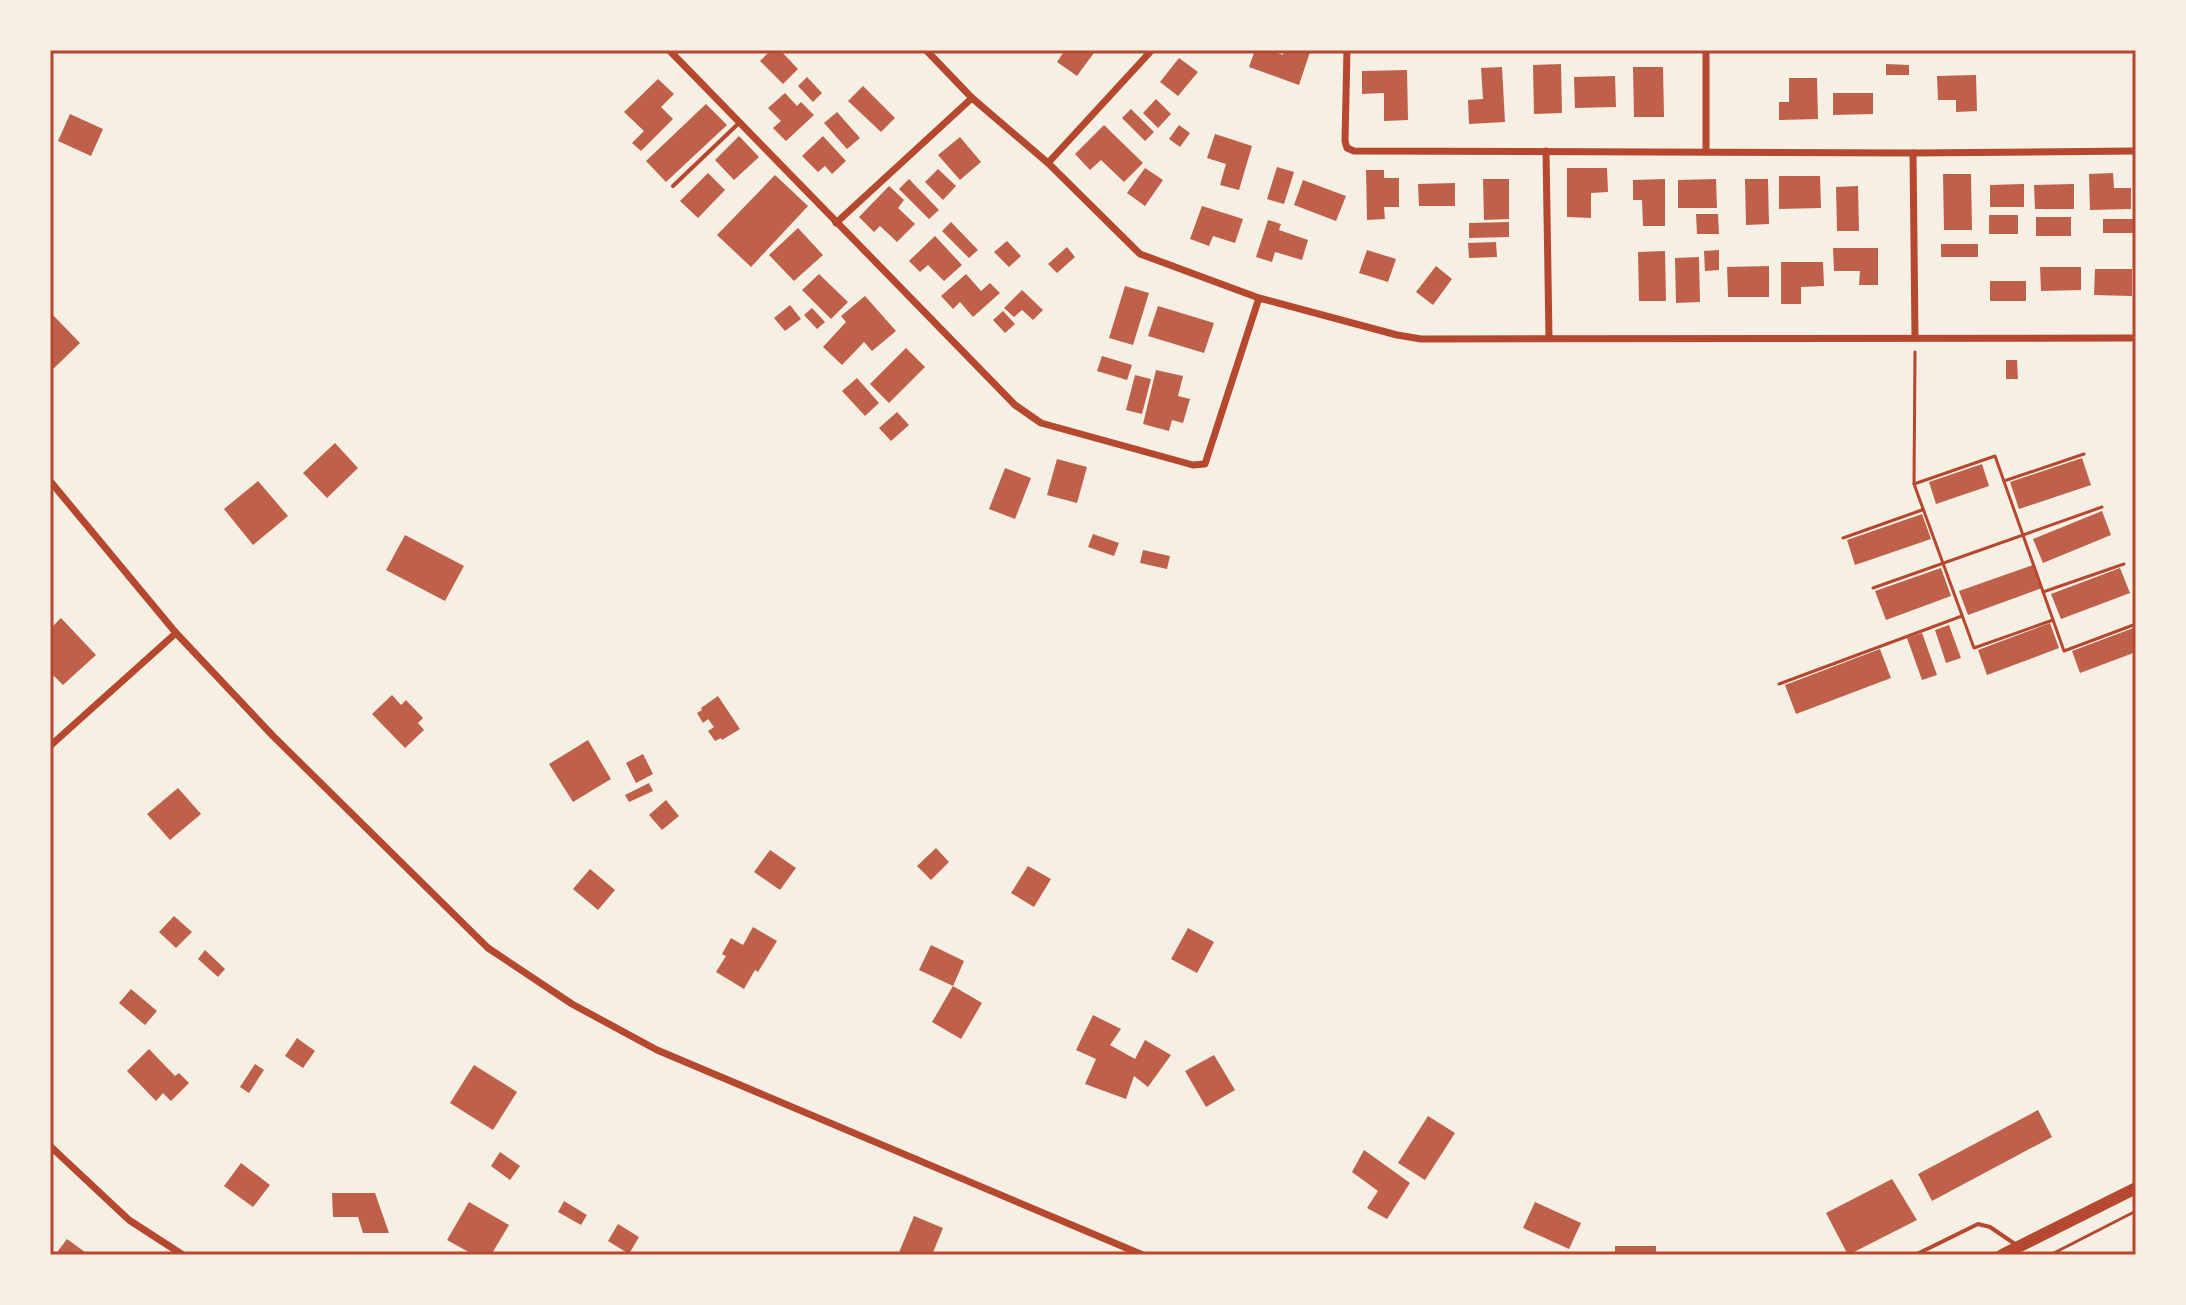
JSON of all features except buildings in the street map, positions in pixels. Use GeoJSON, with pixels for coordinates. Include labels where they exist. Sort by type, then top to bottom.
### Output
{"type":"FeatureCollection","features":[{"type":"Feature","properties":{"kind":"highway"},"geometry":{"type":"LineString","coordinates":[[2002,1255],[2136,1188]]}},
{"type":"Feature","properties":{"kind":"street"},"geometry":{"type":"LineString","coordinates":[[669,50],[1025,414],[1041,423],[1201,465],[1208,460],[1259,298]]}},
{"type":"Feature","properties":{"kind":"street"},"geometry":{"type":"LineString","coordinates":[[926,50],[972,98],[1048,163],[1140,254],[1259,298],[1409,338],[2136,338]]}},
{"type":"Feature","properties":{"kind":"street"},"geometry":{"type":"LineString","coordinates":[[1048,163],[1152,50]]}},
{"type":"Feature","properties":{"kind":"street"},"geometry":{"type":"LineString","coordinates":[[1347,50],[1345,141],[1347,148],[1354,151],[2136,151]]}},
{"type":"Feature","properties":{"kind":"street"},"geometry":{"type":"LineString","coordinates":[[1706,50],[1706,152]]}},
{"type":"Feature","properties":{"kind":"street"},"geometry":{"type":"LineString","coordinates":[[836,223],[972,98]]}},
{"type":"Feature","properties":{"kind":"street"},"geometry":{"type":"LineString","coordinates":[[1546,151],[1549,338]]}},
{"type":"Feature","properties":{"kind":"street"},"geometry":{"type":"LineString","coordinates":[[1913,153],[1915,336]]}},
{"type":"Feature","properties":{"kind":"street"},"geometry":{"type":"LineString","coordinates":[[50,481],[176,633],[273,736],[488,948],[572,1004],[657,1050],[1143,1255]]}},
{"type":"Feature","properties":{"kind":"street"},"geometry":{"type":"LineString","coordinates":[[50,746],[176,633]]}},
{"type":"Feature","properties":{"kind":"street"},"geometry":{"type":"LineString","coordinates":[[50,1146],[129,1220],[183,1255]]}},
{"type":"Feature","properties":{"kind":"lane"},"geometry":{"type":"LineString","coordinates":[[673,186],[739,123]]}},
{"type":"Feature","properties":{"kind":"lane"},"geometry":{"type":"LineString","coordinates":[[1915,1255],[1978,1224],[1990,1227],[2018,1246]]}},
{"type":"Feature","properties":{"kind":"path"},"geometry":{"type":"LineString","coordinates":[[1915,336],[1914,484],[1974,648],[2053,620]]}},
{"type":"Feature","properties":{"kind":"path"},"geometry":{"type":"LineString","coordinates":[[2004,481],[2084,454]]}},
{"type":"Feature","properties":{"kind":"path"},"geometry":{"type":"LineString","coordinates":[[1914,484],[1995,456],[2064,651],[2136,624]]}},
{"type":"Feature","properties":{"kind":"path"},"geometry":{"type":"LineString","coordinates":[[1873,588],[2102,507]]}},
{"type":"Feature","properties":{"kind":"path"},"geometry":{"type":"LineString","coordinates":[[1843,538],[1923,510]]}},
{"type":"Feature","properties":{"kind":"path"},"geometry":{"type":"LineString","coordinates":[[2043,592],[2124,564]]}},
{"type":"Feature","properties":{"kind":"path"},"geometry":{"type":"LineString","coordinates":[[1779,684],[1962,616]]}},
{"type":"Feature","properties":{"kind":"path"},"geometry":{"type":"LineString","coordinates":[[2050,1255],[2136,1211]]}}]}
